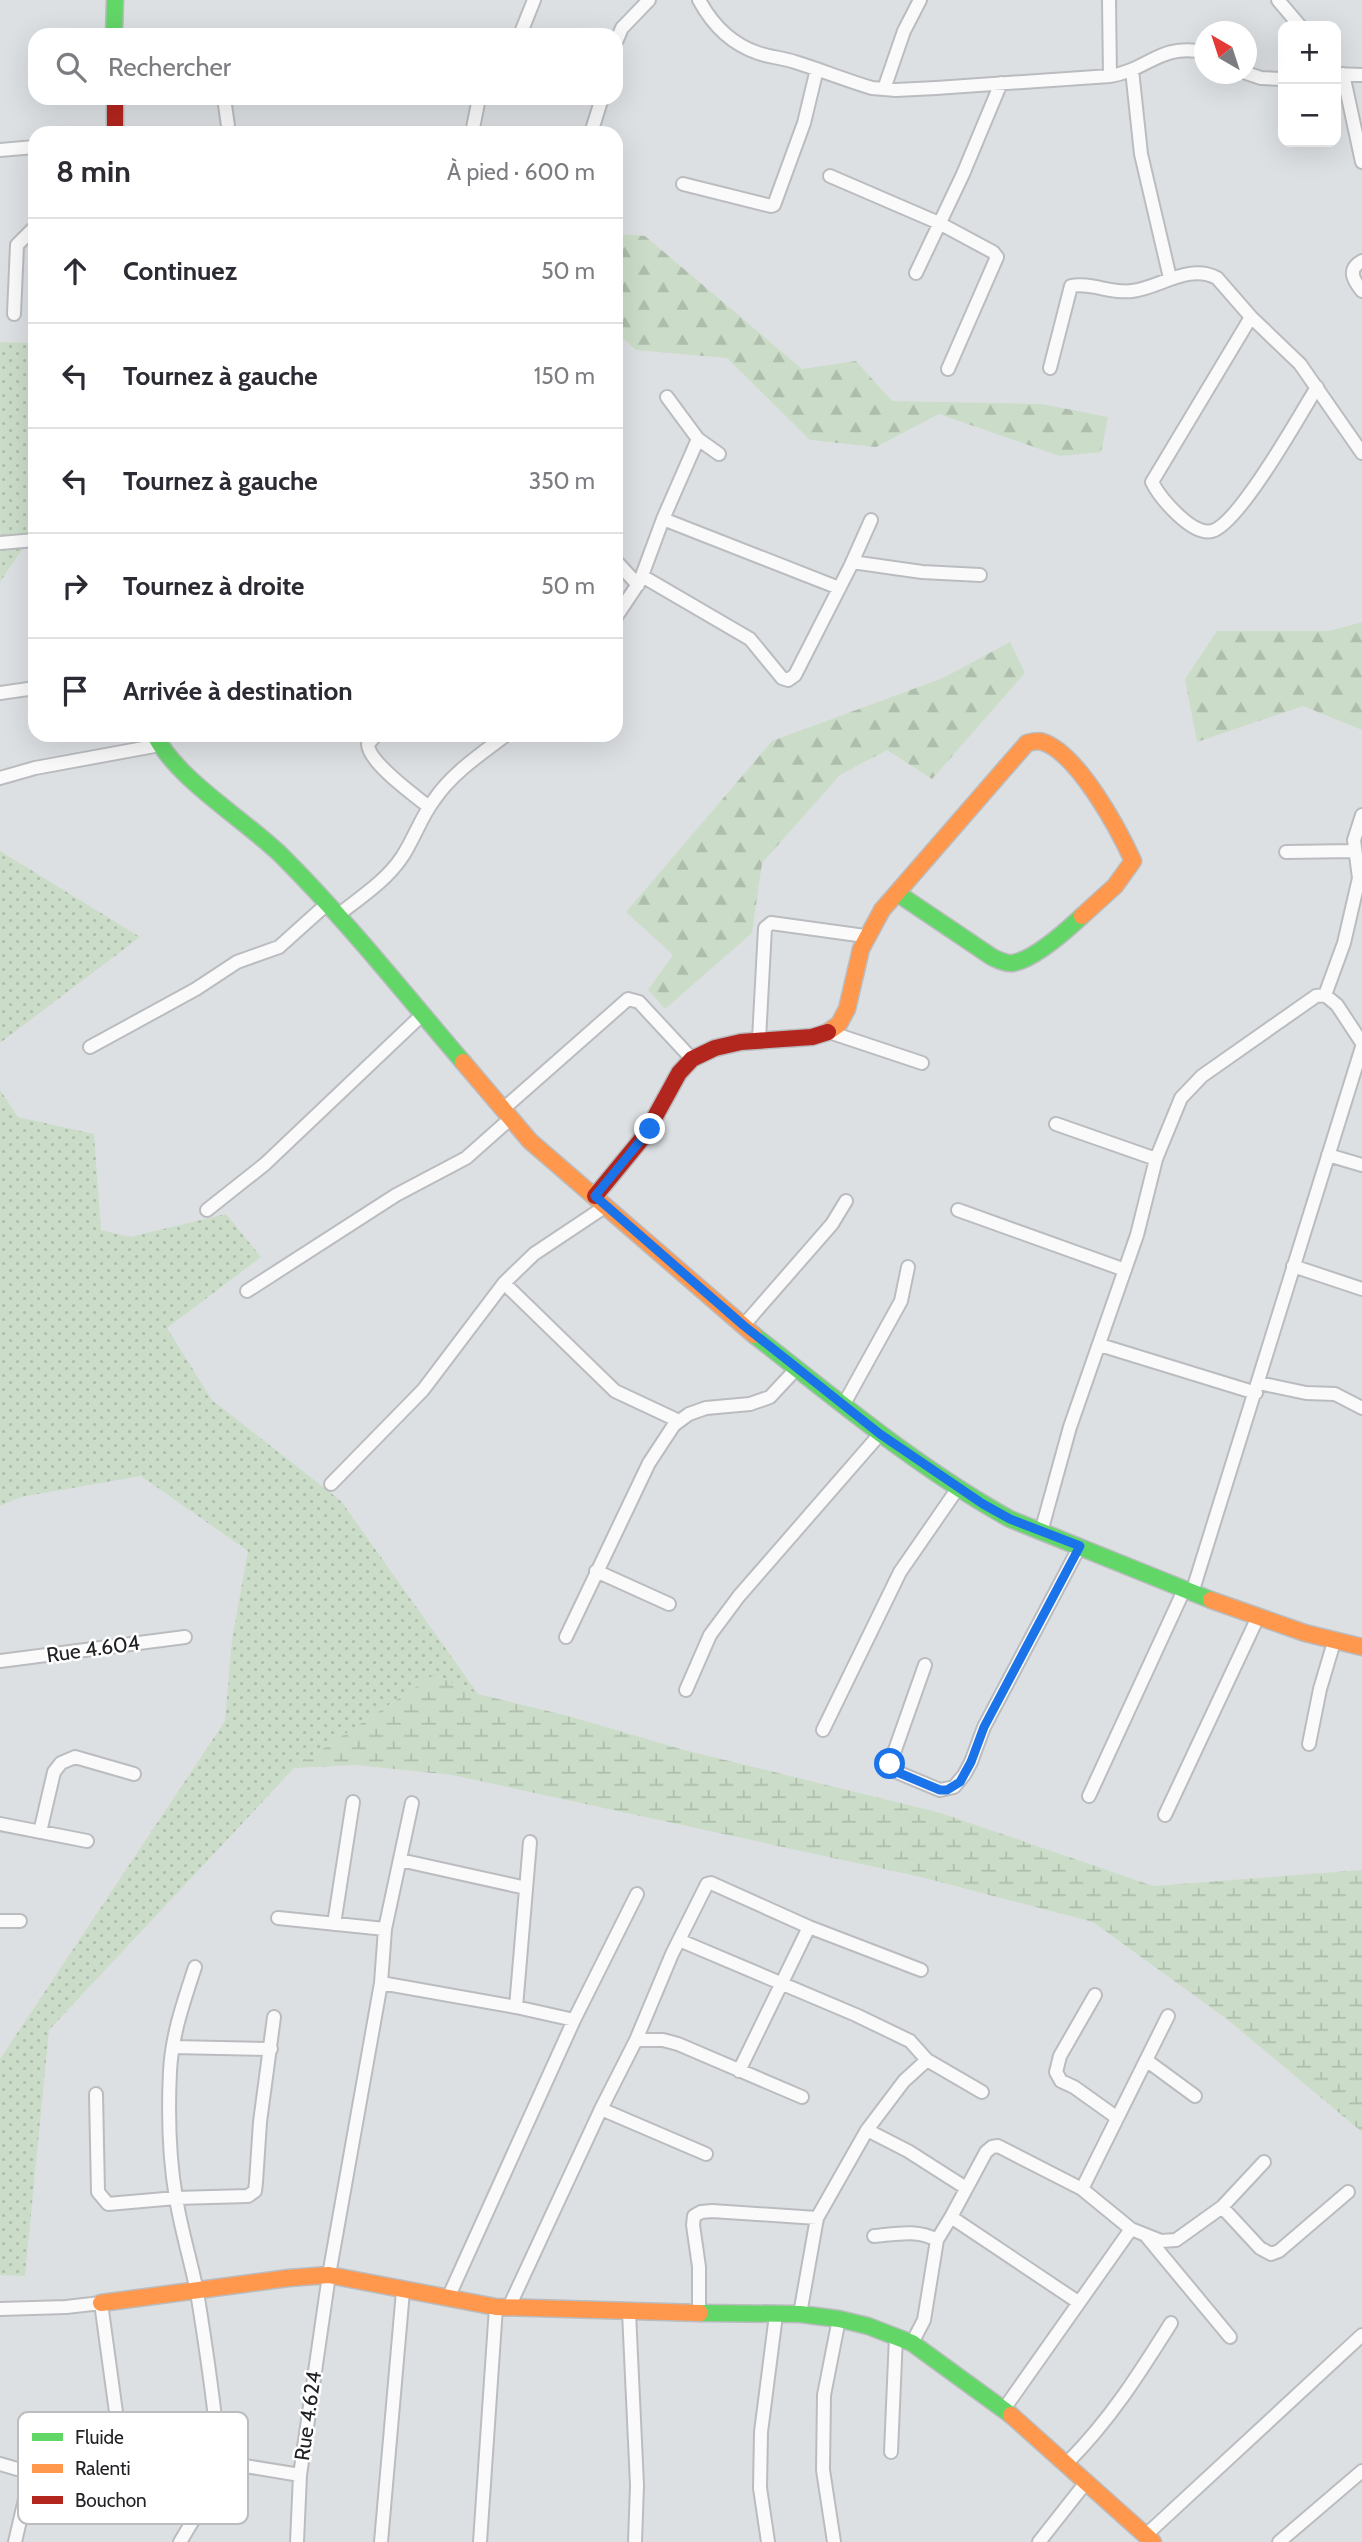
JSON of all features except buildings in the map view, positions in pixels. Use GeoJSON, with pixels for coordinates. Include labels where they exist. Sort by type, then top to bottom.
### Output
{"type":"FeatureCollection","features":[{"type":"Feature","properties":{"kind":"street"},"geometry":{"type":"LineString","coordinates":[[114,0],[114,28]]}},
{"type":"Feature","properties":{"kind":"street"},"geometry":{"type":"LineString","coordinates":[[523,28],[534,0]]}},
{"type":"Feature","properties":{"kind":"street"},"geometry":{"type":"LineString","coordinates":[[622,28],[649,0]]}},
{"type":"Feature","properties":{"kind":"street"},"geometry":{"type":"LineString","coordinates":[[699,0],[708,17],[737,43],[758,53],[817,69],[851,82],[884,89],[1110,76],[1132,70],[1174,50],[1194,51]]}},
{"type":"Feature","properties":{"kind":"street"},"geometry":{"type":"LineString","coordinates":[[884,89],[904,31],[920,0]]}},
{"type":"Feature","properties":{"kind":"street"},"geometry":{"type":"LineString","coordinates":[[1109,0],[1110,76]]}},
{"type":"Feature","properties":{"kind":"street"},"geometry":{"type":"LineString","coordinates":[[1286,3],[1297,21]]}},
{"type":"Feature","properties":{"kind":"street"},"geometry":{"type":"LineString","coordinates":[[683,184],[774,205],[804,123],[817,69]]}},
{"type":"Feature","properties":{"kind":"street"},"geometry":{"type":"LineString","coordinates":[[1132,70],[1141,153],[1170,278]]}},
{"type":"Feature","properties":{"kind":"street"},"geometry":{"type":"LineString","coordinates":[[1341,74],[1362,75]]}},
{"type":"Feature","properties":{"kind":"street"},"geometry":{"type":"LineString","coordinates":[[1257,77],[1278,79]]}},
{"type":"Feature","properties":{"kind":"street"},"geometry":{"type":"LineString","coordinates":[[1341,82],[1362,162]]}},
{"type":"Feature","properties":{"kind":"street"},"geometry":{"type":"LineString","coordinates":[[916,273],[1001,83]]}},
{"type":"Feature","properties":{"kind":"street"},"geometry":{"type":"LineString","coordinates":[[115,105],[115,126]]}},
{"type":"Feature","properties":{"kind":"street"},"geometry":{"type":"LineString","coordinates":[[225,105],[228,126]]}},
{"type":"Feature","properties":{"kind":"street"},"geometry":{"type":"LineString","coordinates":[[473,126],[478,105]]}},
{"type":"Feature","properties":{"kind":"street"},"geometry":{"type":"LineString","coordinates":[[593,126],[600,105]]}},
{"type":"Feature","properties":{"kind":"street"},"geometry":{"type":"LineString","coordinates":[[0,150],[28,148]]}},
{"type":"Feature","properties":{"kind":"street"},"geometry":{"type":"LineString","coordinates":[[830,176],[940,223],[993,251],[996,257],[948,369]]}},
{"type":"Feature","properties":{"kind":"street"},"geometry":{"type":"LineString","coordinates":[[14,314],[17,245],[28,234]]}},
{"type":"Feature","properties":{"kind":"street"},"geometry":{"type":"LineString","coordinates":[[1362,261],[1355,265],[1352,271],[1353,279],[1362,291]]}},
{"type":"Feature","properties":{"kind":"street"},"geometry":{"type":"LineString","coordinates":[[1050,368],[1071,286],[1130,292],[1170,278],[1211,275],[1280,343],[1317,387],[1362,453]]}},
{"type":"Feature","properties":{"kind":"street"},"geometry":{"type":"LineString","coordinates":[[1251,317],[1152,482],[1190,526],[1199,531],[1210,532],[1232,518],[1317,387]]}},
{"type":"Feature","properties":{"kind":"street"},"geometry":{"type":"LineString","coordinates":[[667,397],[698,439],[719,454]]}},
{"type":"Feature","properties":{"kind":"street"},"geometry":{"type":"LineString","coordinates":[[623,606],[640,581],[663,519],[698,439]]}},
{"type":"Feature","properties":{"kind":"street"},"geometry":{"type":"LineString","coordinates":[[663,519],[839,588]]}},
{"type":"Feature","properties":{"kind":"street"},"geometry":{"type":"LineString","coordinates":[[623,567],[640,581],[750,639],[782,678],[788,680],[795,675],[871,520]]}},
{"type":"Feature","properties":{"kind":"street"},"geometry":{"type":"LineString","coordinates":[[0,543],[28,541]]}},
{"type":"Feature","properties":{"kind":"street"},"geometry":{"type":"LineString","coordinates":[[852,562],[922,572],[981,575]]}},
{"type":"Feature","properties":{"kind":"street"},"geometry":{"type":"LineString","coordinates":[[0,693],[28,689]]}},
{"type":"Feature","properties":{"kind":"street"},"geometry":{"type":"LineString","coordinates":[[331,1485],[424,1390],[504,1283],[534,1254],[600,1201],[663,1108],[683,1066],[692,1059],[734,1043],[819,1036],[830,1032],[839,1023],[846,1011],[865,936],[876,917],[1027,743],[1035,738],[1062,753],[1086,780],[1133,861],[1126,873],[1090,910],[1042,949],[1013,963],[992,957],[897,893]]}},
{"type":"Feature","properties":{"kind":"street"},"geometry":{"type":"LineString","coordinates":[[0,778],[149,742]]}},
{"type":"Feature","properties":{"kind":"street"},"geometry":{"type":"LineString","coordinates":[[159,742],[175,764],[280,854],[333,909],[536,1147],[743,1325],[880,1434],[958,1488],[1010,1519],[1188,1592],[1334,1642],[1362,1647]]}},
{"type":"Feature","properties":{"kind":"street"},"geometry":{"type":"LineString","coordinates":[[370,742],[369,751],[400,784],[429,807]]}},
{"type":"Feature","properties":{"kind":"street"},"geometry":{"type":"LineString","coordinates":[[90,1047],[196,989],[237,962],[279,947],[388,874],[403,856],[429,807],[443,788],[466,765],[497,742]]}},
{"type":"Feature","properties":{"kind":"street"},"geometry":{"type":"LineString","coordinates":[[1325,995],[1344,943],[1359,878],[1354,840],[1362,815]]}},
{"type":"Feature","properties":{"kind":"street"},"geometry":{"type":"LineString","coordinates":[[1286,852],[1354,851]]}},
{"type":"Feature","properties":{"kind":"street"},"geometry":{"type":"LineString","coordinates":[[758,1039],[767,925],[771,923],[865,936]]}},
{"type":"Feature","properties":{"kind":"street"},"geometry":{"type":"LineString","coordinates":[[1041,1532],[1070,1427],[1137,1235],[1156,1159],[1176,1109],[1190,1087],[1316,996],[1325,995],[1337,1005],[1362,1045],[1257,1388],[1188,1592],[1089,1796]]}},
{"type":"Feature","properties":{"kind":"street"},"geometry":{"type":"LineString","coordinates":[[247,1291],[396,1195],[466,1158],[506,1115],[628,999],[639,1002],[692,1059]]}},
{"type":"Feature","properties":{"kind":"street"},"geometry":{"type":"LineString","coordinates":[[208,1210],[265,1164],[423,1014]]}},
{"type":"Feature","properties":{"kind":"street"},"geometry":{"type":"LineString","coordinates":[[830,1032],[922,1063]]}},
{"type":"Feature","properties":{"kind":"street"},"geometry":{"type":"LineString","coordinates":[[1056,1124],[1156,1159]]}},
{"type":"Feature","properties":{"kind":"street"},"geometry":{"type":"LineString","coordinates":[[1328,1155],[1362,1164]]}},
{"type":"Feature","properties":{"kind":"street"},"geometry":{"type":"LineString","coordinates":[[743,1325],[832,1224],[846,1201]]}},
{"type":"Feature","properties":{"kind":"street"},"geometry":{"type":"LineString","coordinates":[[957,1210],[1125,1270]]}},
{"type":"Feature","properties":{"kind":"street"},"geometry":{"type":"LineString","coordinates":[[1293,1266],[1362,1289]]}},
{"type":"Feature","properties":{"kind":"street"},"geometry":{"type":"LineString","coordinates":[[844,1404],[901,1301],[908,1267]]}},
{"type":"Feature","properties":{"kind":"street"},"geometry":{"type":"LineString","coordinates":[[504,1283],[615,1391],[678,1421]]}},
{"type":"Feature","properties":{"kind":"street"},"geometry":{"type":"LineString","coordinates":[[1100,1345],[1257,1388],[1335,1394],[1362,1408]]}},
{"type":"Feature","properties":{"kind":"street"},"geometry":{"type":"LineString","coordinates":[[566,1637],[662,1439],[678,1421],[689,1414],[706,1408],[750,1404],[770,1397],[797,1368]]}},
{"type":"Feature","properties":{"kind":"street"},"geometry":{"type":"LineString","coordinates":[[686,1690],[710,1635],[738,1595],[880,1434]]}},
{"type":"Feature","properties":{"kind":"street"},"geometry":{"type":"LineString","coordinates":[[822,1730],[900,1572],[958,1488]]}},
{"type":"Feature","properties":{"kind":"street"},"geometry":{"type":"LineString","coordinates":[[925,1665],[890,1764],[892,1770],[940,1790],[947,1790],[960,1782],[971,1762],[984,1727],[1080,1546]]}},
{"type":"Feature","properties":{"kind":"street"},"geometry":{"type":"LineString","coordinates":[[596,1571],[669,1604]]}},
{"type":"Feature","properties":{"kind":"street"},"geometry":{"type":"LineString","coordinates":[[1165,1815],[1258,1617]]}},
{"type":"Feature","properties":{"kind":"street","name":"Rue 4.604"},"geometry":{"type":"LineString","coordinates":[[0,1661],[186,1637]]}},
{"type":"Feature","properties":{"kind":"street"},"geometry":{"type":"LineString","coordinates":[[1309,1744],[1320,1689],[1334,1642]]}},
{"type":"Feature","properties":{"kind":"street"},"geometry":{"type":"LineString","coordinates":[[40,1832],[54,1772],[61,1763],[75,1757],[134,1774]]}},
{"type":"Feature","properties":{"kind":"street"},"geometry":{"type":"LineString","coordinates":[[334,1924],[353,1802]]}},
{"type":"Feature","properties":{"kind":"street","name":"Rue 4.624"},"geometry":{"type":"LineString","coordinates":[[248,2466],[300,2475],[329,2275],[381,1983],[385,1929],[412,1803]]}},
{"type":"Feature","properties":{"kind":"street"},"geometry":{"type":"LineString","coordinates":[[0,1824],[87,1841]]}},
{"type":"Feature","properties":{"kind":"street"},"geometry":{"type":"LineString","coordinates":[[516,2007],[530,1842]]}},
{"type":"Feature","properties":{"kind":"street"},"geometry":{"type":"LineString","coordinates":[[400,1860],[526,1888]]}},
{"type":"Feature","properties":{"kind":"street"},"geometry":{"type":"LineString","coordinates":[[481,2542],[503,2307],[636,2040],[704,1888],[711,1883],[809,1927],[921,1970]]}},
{"type":"Feature","properties":{"kind":"street"},"geometry":{"type":"LineString","coordinates":[[447,2298],[574,2020],[636,1894]]}},
{"type":"Feature","properties":{"kind":"street"},"geometry":{"type":"LineString","coordinates":[[278,1918],[385,1929]]}},
{"type":"Feature","properties":{"kind":"street"},"geometry":{"type":"LineString","coordinates":[[0,1921],[20,1921]]}},
{"type":"Feature","properties":{"kind":"street"},"geometry":{"type":"LineString","coordinates":[[739,2071],[809,1927]]}},
{"type":"Feature","properties":{"kind":"street"},"geometry":{"type":"LineString","coordinates":[[679,1940],[910,2041],[927,2060],[982,2092]]}},
{"type":"Feature","properties":{"kind":"street"},"geometry":{"type":"LineString","coordinates":[[195,1967],[178,2019],[173,2047],[170,2071],[171,2147],[176,2198],[196,2290],[215,2412]]}},
{"type":"Feature","properties":{"kind":"street"},"geometry":{"type":"LineString","coordinates":[[381,1983],[574,2020]]}},
{"type":"Feature","properties":{"kind":"street"},"geometry":{"type":"LineString","coordinates":[[1095,1995],[1060,2056],[1056,2072],[1061,2081],[1116,2117]]}},
{"type":"Feature","properties":{"kind":"street"},"geometry":{"type":"LineString","coordinates":[[1082,2189],[1168,2016]]}},
{"type":"Feature","properties":{"kind":"street"},"geometry":{"type":"LineString","coordinates":[[96,2094],[98,2192],[108,2204],[176,2198],[248,2196],[255,2191],[260,2123],[274,2017]]}},
{"type":"Feature","properties":{"kind":"street"},"geometry":{"type":"LineString","coordinates":[[636,2040],[663,2040],[678,2044],[802,2097]]}},
{"type":"Feature","properties":{"kind":"street"},"geometry":{"type":"LineString","coordinates":[[173,2047],[271,2049]]}},
{"type":"Feature","properties":{"kind":"street"},"geometry":{"type":"LineString","coordinates":[[800,2314],[817,2218],[867,2130],[904,2081],[927,2060]]}},
{"type":"Feature","properties":{"kind":"street"},"geometry":{"type":"LineString","coordinates":[[1146,2060],[1195,2096]]}},
{"type":"Feature","properties":{"kind":"street"},"geometry":{"type":"LineString","coordinates":[[601,2109],[706,2154]]}},
{"type":"Feature","properties":{"kind":"street"},"geometry":{"type":"LineString","coordinates":[[867,2130],[908,2151],[966,2188]]}},
{"type":"Feature","properties":{"kind":"street"},"geometry":{"type":"LineString","coordinates":[[912,2343],[924,2320],[937,2240],[986,2152],[992,2147],[998,2146],[1082,2189],[1131,2229],[1161,2241],[1176,2241],[1222,2207],[1264,2162]]}},
{"type":"Feature","properties":{"kind":"street"},"geometry":{"type":"LineString","coordinates":[[1222,2207],[1260,2248],[1270,2254],[1279,2251],[1348,2192]]}},
{"type":"Feature","properties":{"kind":"street"},"geometry":{"type":"LineString","coordinates":[[699,2313],[699,2267],[694,2216],[712,2211],[817,2218]]}},
{"type":"Feature","properties":{"kind":"street"},"geometry":{"type":"LineString","coordinates":[[951,2217],[1078,2302]]}},
{"type":"Feature","properties":{"kind":"street"},"geometry":{"type":"LineString","coordinates":[[1004,2409],[1131,2229]]}},
{"type":"Feature","properties":{"kind":"street"},"geometry":{"type":"LineString","coordinates":[[874,2236],[912,2232],[937,2240]]}},
{"type":"Feature","properties":{"kind":"street"},"geometry":{"type":"LineString","coordinates":[[1147,2237],[1230,2337]]}},
{"type":"Feature","properties":{"kind":"street"},"geometry":{"type":"LineString","coordinates":[[0,2309],[66,2307],[329,2275],[403,2291],[503,2307],[800,2314],[839,2319],[912,2343],[1004,2409],[1150,2538],[1362,2335]]}},
{"type":"Feature","properties":{"kind":"street"},"geometry":{"type":"LineString","coordinates":[[382,2542],[403,2291]]}},
{"type":"Feature","properties":{"kind":"street","name":"Rue 4.624"},"geometry":{"type":"LineString","coordinates":[[101,2303],[116,2412]]}},
{"type":"Feature","properties":{"kind":"street"},"geometry":{"type":"LineString","coordinates":[[629,2312],[637,2484],[635,2542]]}},
{"type":"Feature","properties":{"kind":"street"},"geometry":{"type":"LineString","coordinates":[[768,2542],[760,2488],[761,2432],[776,2315]]}},
{"type":"Feature","properties":{"kind":"street"},"geometry":{"type":"LineString","coordinates":[[834,2542],[823,2470],[824,2395],[839,2319]]}},
{"type":"Feature","properties":{"kind":"street"},"geometry":{"type":"LineString","coordinates":[[1068,2463],[1120,2404],[1171,2323]]}},
{"type":"Feature","properties":{"kind":"street"},"geometry":{"type":"LineString","coordinates":[[891,2452],[895,2336]]}},
{"type":"Feature","properties":{"kind":"street"},"geometry":{"type":"LineString","coordinates":[[0,2464],[18,2469]]}},
{"type":"Feature","properties":{"kind":"street"},"geometry":{"type":"LineString","coordinates":[[1279,2542],[1362,2470]]}},
{"type":"Feature","properties":{"kind":"street"},"geometry":{"type":"LineString","coordinates":[[297,2542],[300,2475]]}},
{"type":"Feature","properties":{"kind":"street"},"geometry":{"type":"LineString","coordinates":[[1040,2542],[1087,2482]]}},
{"type":"Feature","properties":{"kind":"street"},"geometry":{"type":"LineString","coordinates":[[15,2542],[19,2524]]}},
{"type":"Feature","properties":{"kind":"street"},"geometry":{"type":"LineString","coordinates":[[180,2542],[191,2524]]}},
{"type":"Feature","properties":{"kind":"green space"},"geometry":{"type":"Polygon","coordinates":[[[623,234],[645,236],[802,369],[856,361],[892,401],[1042,404],[1108,417],[1101,452],[1060,456],[939,414],[876,447],[810,440],[727,358],[636,350],[623,338],[623,234]]]}},
{"type":"Feature","properties":{"kind":"green space"},"geometry":{"type":"Polygon","coordinates":[[[0,342],[28,343],[28,540],[0,582],[0,342]]]}},
{"type":"Feature","properties":{"kind":"green space"},"geometry":{"type":"Polygon","coordinates":[[[1362,622],[1362,730],[1303,706],[1197,742],[1185,679],[1217,631],[1329,631],[1362,622]]]}},
{"type":"Feature","properties":{"kind":"green space"},"geometry":{"type":"Polygon","coordinates":[[[1010,642],[1025,673],[932,779],[887,750],[840,775],[762,863],[752,933],[665,1009],[648,990],[673,955],[626,912],[772,741],[943,678],[1010,642]]]}},
{"type":"Feature","properties":{"kind":"green space"},"geometry":{"type":"Polygon","coordinates":[[[0,851],[140,937],[0,1043],[0,851]]]}},
{"type":"Feature","properties":{"kind":"green space"},"geometry":{"type":"Polygon","coordinates":[[[0,1090],[18,1117],[94,1134],[101,1230],[130,1237],[226,1214],[261,1257],[167,1328],[212,1400],[341,1501],[478,1694],[434,1675],[294,1768],[49,2030],[25,2276],[0,2275],[0,2059],[225,1721],[232,1640],[248,1551],[141,1476],[21,1497],[0,1506],[0,1090]]]}},
{"type":"Feature","properties":{"kind":"green space"},"geometry":{"type":"Polygon","coordinates":[[[434,1675],[478,1694],[572,1717],[684,1750],[941,1813],[1153,1886],[1362,1870],[1362,2132],[1228,2020],[1093,1922],[921,1877],[452,1775],[356,1765],[294,1768],[434,1675]]]}},
{"type":"Feature","properties":{"kind":"traffic: fast"},"geometry":{"type":"LineString","coordinates":[[114,28],[115,0]]}},
{"type":"Feature","properties":{"kind":"traffic: fast"},"geometry":{"type":"LineString","coordinates":[[159,742],[195,784],[268,843],[307,881],[463,1062]]}},
{"type":"Feature","properties":{"kind":"traffic: fast"},"geometry":{"type":"LineString","coordinates":[[897,893],[992,957],[1008,963],[1031,956],[1082,916]]}},
{"type":"Feature","properties":{"kind":"traffic: fast"},"geometry":{"type":"LineString","coordinates":[[754,1335],[910,1456],[1010,1519],[1211,1600]]}},
{"type":"Feature","properties":{"kind":"traffic: fast"},"geometry":{"type":"LineString","coordinates":[[700,2313],[800,2314],[868,2326],[912,2343],[1011,2415]]}},
{"type":"Feature","properties":{"kind":"traffic: slow"},"geometry":{"type":"LineString","coordinates":[[828,1032],[839,1024],[847,1009],[861,949],[882,910],[1027,743],[1043,742],[1070,761],[1096,794],[1133,861],[1115,886],[1082,916]]}},
{"type":"Feature","properties":{"kind":"traffic: slow"},"geometry":{"type":"LineString","coordinates":[[463,1062],[530,1141],[754,1335]]}},
{"type":"Feature","properties":{"kind":"traffic: slow"},"geometry":{"type":"LineString","coordinates":[[1211,1600],[1305,1633],[1362,1647]]}},
{"type":"Feature","properties":{"kind":"traffic: slow"},"geometry":{"type":"LineString","coordinates":[[101,2303],[329,2275],[496,2307],[700,2313]]}},
{"type":"Feature","properties":{"kind":"traffic: slow"},"geometry":{"type":"LineString","coordinates":[[1011,2415],[1153,2542]]}},
{"type":"Feature","properties":{"kind":"traffic: jam"},"geometry":{"type":"LineString","coordinates":[[115,105],[115,126]]}},
{"type":"Feature","properties":{"kind":"traffic: jam"},"geometry":{"type":"LineString","coordinates":[[595,1196],[645,1135],[679,1073],[692,1059],[715,1048],[741,1042],[812,1037],[828,1032]]}},
{"type":"Feature","properties":{"kind":"route"},"geometry":{"type":"LineString","coordinates":[[650,1129],[595,1196],[743,1325],[880,1434],[983,1504],[1010,1519],[1080,1546],[984,1727],[960,1782],[947,1790],[940,1790],[892,1770],[890,1764]]}}]}
